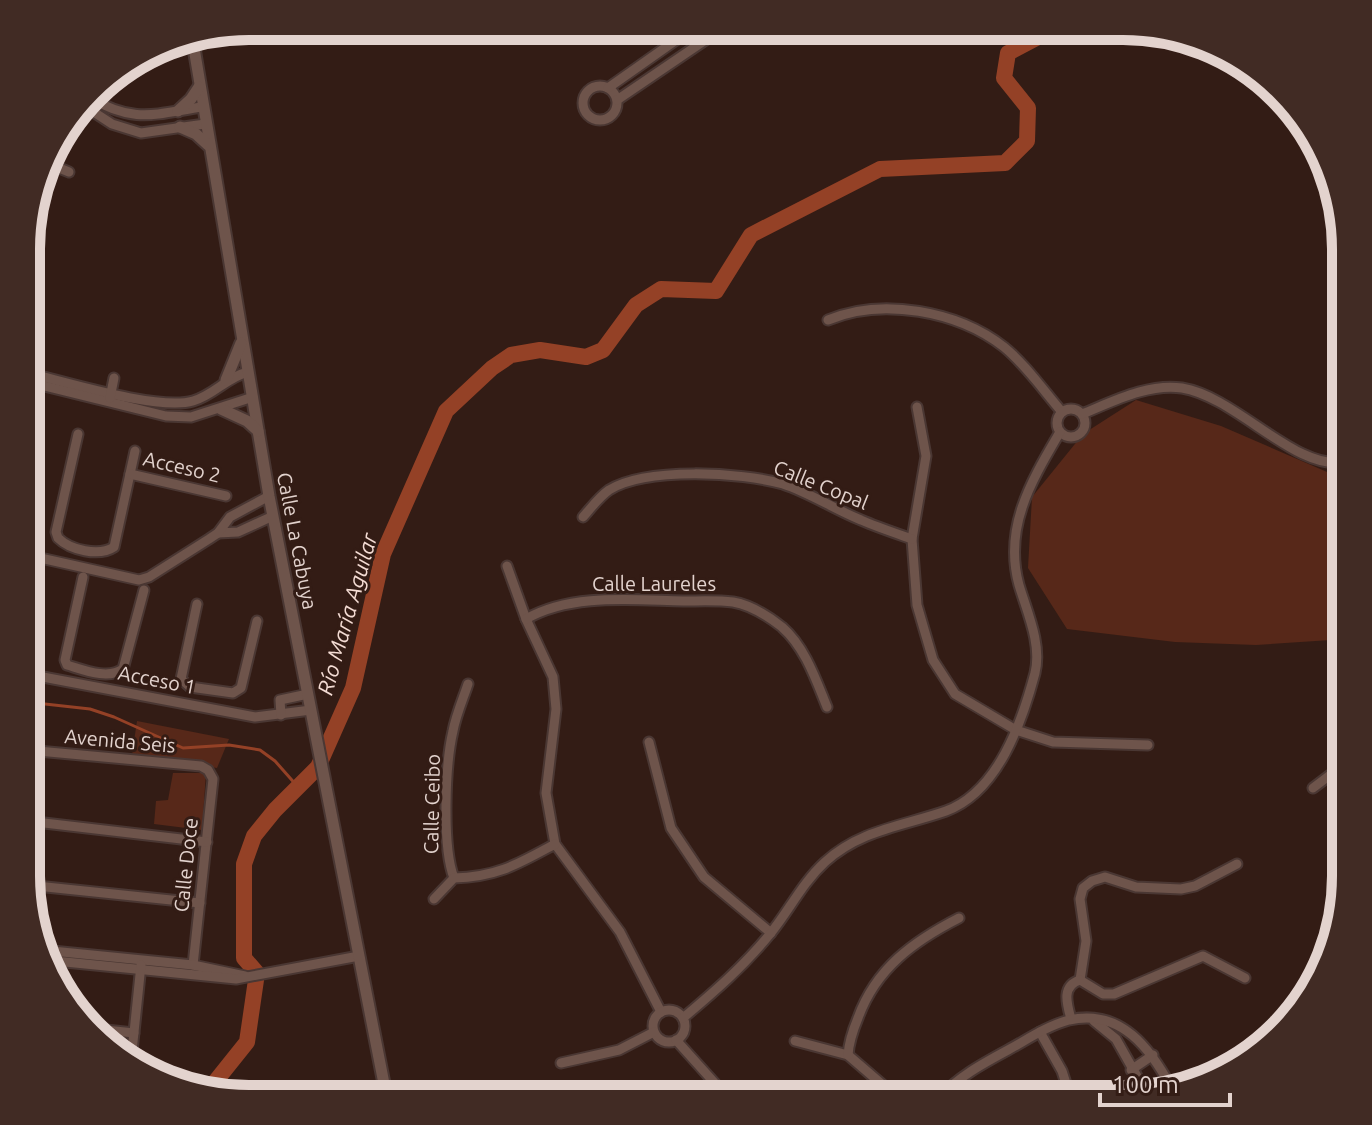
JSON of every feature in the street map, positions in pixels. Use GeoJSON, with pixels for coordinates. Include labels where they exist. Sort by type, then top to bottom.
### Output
{"type":"FeatureCollection","features":[{"type":"Feature","properties":{"kind":"street"},"geometry":{"type":"LineString","coordinates":[[608,88],[676,40]]}},
{"type":"Feature","properties":{"kind":"street"},"geometry":{"type":"LineString","coordinates":[[617,100],[608,88],[598,86],[585,95],[583,106],[588,115],[597,120],[608,118],[615,110],[617,100],[705,40]]}},
{"type":"Feature","properties":{"kind":"street","name":"Calle La Cabuya"},"geometry":{"type":"LineString","coordinates":[[194,48],[269,496],[384,1085]]}},
{"type":"Feature","properties":{"kind":"street"},"geometry":{"type":"LineString","coordinates":[[178,111],[199,87]]}},
{"type":"Feature","properties":{"kind":"street"},"geometry":{"type":"LineString","coordinates":[[100,103],[123,114],[140,116],[202,107]]}},
{"type":"Feature","properties":{"kind":"street"},"geometry":{"type":"LineString","coordinates":[[92,111],[112,124],[141,133],[205,124]]}},
{"type":"Feature","properties":{"kind":"street"},"geometry":{"type":"LineString","coordinates":[[180,127],[196,134],[208,145]]}},
{"type":"Feature","properties":{"kind":"street"},"geometry":{"type":"LineString","coordinates":[[57,167],[69,172]]}},
{"type":"Feature","properties":{"kind":"street"},"geometry":{"type":"LineString","coordinates":[[828,320],[860,309],[897,307],[968,326],[1006,348],[1062,412]]}},
{"type":"Feature","properties":{"kind":"street"},"geometry":{"type":"LineString","coordinates":[[226,380],[242,338]]}},
{"type":"Feature","properties":{"kind":"street"},"geometry":{"type":"LineString","coordinates":[[40,384],[110,397],[177,404],[205,396],[226,380],[248,372]]}},
{"type":"Feature","properties":{"kind":"street"},"geometry":{"type":"LineString","coordinates":[[40,377],[166,416],[191,417],[253,397]]}},
{"type":"Feature","properties":{"kind":"street"},"geometry":{"type":"LineString","coordinates":[[110,397],[114,378]]}},
{"type":"Feature","properties":{"kind":"street"},"geometry":{"type":"LineString","coordinates":[[1082,414],[1084,423],[1078,435],[1068,436],[1060,432],[1057,424],[1062,412],[1070,409],[1082,414],[1128,395],[1181,388],[1214,398],[1307,457],[1332,464]]}},
{"type":"Feature","properties":{"kind":"street"},"geometry":{"type":"LineString","coordinates":[[917,407],[926,456],[912,539],[917,605],[933,660],[955,694],[1016,730],[1053,742],[1148,745]]}},
{"type":"Feature","properties":{"kind":"street"},"geometry":{"type":"LineString","coordinates":[[221,409],[247,421],[258,431]]}},
{"type":"Feature","properties":{"kind":"street"},"geometry":{"type":"LineString","coordinates":[[683,1018],[671,1010],[661,1012],[655,1019],[654,1032],[661,1040],[676,1040],[683,1033],[683,1018],[728,979],[771,933],[803,886],[824,863],[848,844],[873,832],[949,809],[970,797],[990,777],[1016,730],[1036,669],[1034,632],[1018,581],[1015,528],[1030,484],[1060,432]]}},
{"type":"Feature","properties":{"kind":"street"},"geometry":{"type":"LineString","coordinates":[[78,434],[56,532],[64,544],[100,552],[114,547],[135,451]]}},
{"type":"Feature","properties":{"kind":"street","name":"Acceso 2"},"geometry":{"type":"LineString","coordinates":[[130,474],[226,496]]}},
{"type":"Feature","properties":{"kind":"street","name":"Calle Copal"},"geometry":{"type":"LineString","coordinates":[[583,517],[600,498],[621,485],[673,474],[742,475],[784,485],[860,520],[912,539]]}},
{"type":"Feature","properties":{"kind":"street"},"geometry":{"type":"LineString","coordinates":[[40,559],[82,573],[139,580],[149,577],[218,533],[230,517],[269,496]]}},
{"type":"Feature","properties":{"kind":"street"},"geometry":{"type":"LineString","coordinates":[[218,533],[238,532],[273,516]]}},
{"type":"Feature","properties":{"kind":"street"},"geometry":{"type":"LineString","coordinates":[[86,549],[65,660],[67,665],[89,672],[115,674],[123,669],[144,590]]}},
{"type":"Feature","properties":{"kind":"street"},"geometry":{"type":"LineString","coordinates":[[507,566],[526,619],[553,677],[556,709],[546,793],[555,844],[620,932],[661,1012]]}},
{"type":"Feature","properties":{"kind":"street","name":"Calle Laureles"},"geometry":{"type":"LineString","coordinates":[[526,619],[539,611],[579,602],[733,602],[758,611],[784,629],[808,663],[827,707]]}},
{"type":"Feature","properties":{"kind":"street"},"geometry":{"type":"LineString","coordinates":[[197,604],[181,679],[190,687],[233,693],[241,688],[257,621]]}},
{"type":"Feature","properties":{"kind":"street"},"geometry":{"type":"LineString","coordinates":[[86,684],[89,672]]}},
{"type":"Feature","properties":{"kind":"street","name":"Acceso 1"},"geometry":{"type":"LineString","coordinates":[[40,676],[255,717],[311,710]]}},
{"type":"Feature","properties":{"kind":"street","name":"Calle Ceibo"},"geometry":{"type":"LineString","coordinates":[[454,878],[449,865],[446,797],[452,732],[468,684]]}},
{"type":"Feature","properties":{"kind":"street"},"geometry":{"type":"LineString","coordinates":[[202,708],[207,689]]}},
{"type":"Feature","properties":{"kind":"street"},"geometry":{"type":"LineString","coordinates":[[281,715],[280,700],[308,694]]}},
{"type":"Feature","properties":{"kind":"street"},"geometry":{"type":"LineString","coordinates":[[649,742],[671,828],[704,877],[771,933]]}},
{"type":"Feature","properties":{"kind":"street","name":"Avenida Seis"},"geometry":{"type":"LineString","coordinates":[[40,751],[201,766],[208,770]]}},
{"type":"Feature","properties":{"kind":"street","name":"Calle Doce"},"geometry":{"type":"LineString","coordinates":[[193,965],[213,779],[208,770]]}},
{"type":"Feature","properties":{"kind":"street"},"geometry":{"type":"LineString","coordinates":[[1313,788],[1332,774]]}},
{"type":"Feature","properties":{"kind":"street"},"geometry":{"type":"LineString","coordinates":[[40,823],[207,842]]}},
{"type":"Feature","properties":{"kind":"street"},"geometry":{"type":"LineString","coordinates":[[434,899],[454,878],[481,877],[510,868],[555,844]]}},
{"type":"Feature","properties":{"kind":"street"},"geometry":{"type":"LineString","coordinates":[[1080,980],[1086,941],[1080,899],[1083,888],[1092,881],[1105,877],[1152,889],[1181,889],[1195,886],[1237,864]]}},
{"type":"Feature","properties":{"kind":"street"},"geometry":{"type":"LineString","coordinates":[[40,886],[200,903]]}},
{"type":"Feature","properties":{"kind":"street"},"geometry":{"type":"LineString","coordinates":[[848,1055],[848,1044],[874,984],[896,958],[914,943],[959,918]]}},
{"type":"Feature","properties":{"kind":"street"},"geometry":{"type":"LineString","coordinates":[[54,952],[236,979],[359,956]]}},
{"type":"Feature","properties":{"kind":"street"},"geometry":{"type":"LineString","coordinates":[[1080,980],[1103,994],[1114,994],[1203,956],[1245,978]]}},
{"type":"Feature","properties":{"kind":"street"},"geometry":{"type":"LineString","coordinates":[[58,961],[193,965],[245,976]]}},
{"type":"Feature","properties":{"kind":"street"},"geometry":{"type":"LineString","coordinates":[[132,1049],[141,965]]}},
{"type":"Feature","properties":{"kind":"street"},"geometry":{"type":"LineString","coordinates":[[1071,1019],[1065,999],[1069,986],[1080,980]]}},
{"type":"Feature","properties":{"kind":"street"},"geometry":{"type":"LineString","coordinates":[[1092,1018],[1116,1039],[1141,1084]]}},
{"type":"Feature","properties":{"kind":"street"},"geometry":{"type":"LineString","coordinates":[[954,1085],[978,1065],[1040,1032],[1071,1019],[1092,1018],[1113,1024],[1137,1037],[1153,1055],[1167,1080]]}},
{"type":"Feature","properties":{"kind":"street"},"geometry":{"type":"LineString","coordinates":[[108,1030],[134,1033]]}},
{"type":"Feature","properties":{"kind":"street"},"geometry":{"type":"LineString","coordinates":[[561,1063],[619,1050],[654,1032]]}},
{"type":"Feature","properties":{"kind":"street"},"geometry":{"type":"LineString","coordinates":[[1040,1032],[1066,1085]]}},
{"type":"Feature","properties":{"kind":"street"},"geometry":{"type":"LineString","coordinates":[[676,1040],[716,1085]]}},
{"type":"Feature","properties":{"kind":"street"},"geometry":{"type":"LineString","coordinates":[[795,1041],[848,1055],[883,1085]]}},
{"type":"Feature","properties":{"kind":"street"},"geometry":{"type":"LineString","coordinates":[[1131,1070],[1153,1055]]}},
{"type":"Feature","properties":{"kind":"shaded area"},"geometry":{"type":"Polygon","coordinates":[[[1136,400],[1221,426],[1332,474],[1332,640],[1256,645],[1175,642],[1067,629],[1028,568],[1032,497],[1083,434],[1136,400]]]}},
{"type":"Feature","properties":{"kind":"shaded area"},"geometry":{"type":"Polygon","coordinates":[[[137,721],[229,739],[217,768],[132,755],[137,721]]]}},
{"type":"Feature","properties":{"kind":"shaded area"},"geometry":{"type":"Polygon","coordinates":[[[173,773],[206,773],[202,830],[154,824],[156,801],[168,800],[173,773]]]}},
{"type":"Feature","properties":{"kind":"waterway","name":"Río María Aguilar"},"geometry":{"type":"LineString","coordinates":[[215,1082],[247,1042],[257,973],[244,958],[244,864],[254,836],[318,767],[353,688],[383,554],[446,411],[492,368],[511,355],[540,350],[586,357],[603,350],[636,305],[661,289],[716,291],[751,235],[880,169],[1005,163],[1027,141],[1028,108],[1004,78],[1008,53],[1033,40]]}},
{"type":"Feature","properties":{"kind":"waterway"},"geometry":{"type":"LineString","coordinates":[[40,703],[90,709],[183,748],[229,745],[260,750],[275,761],[298,787]]}}]}
